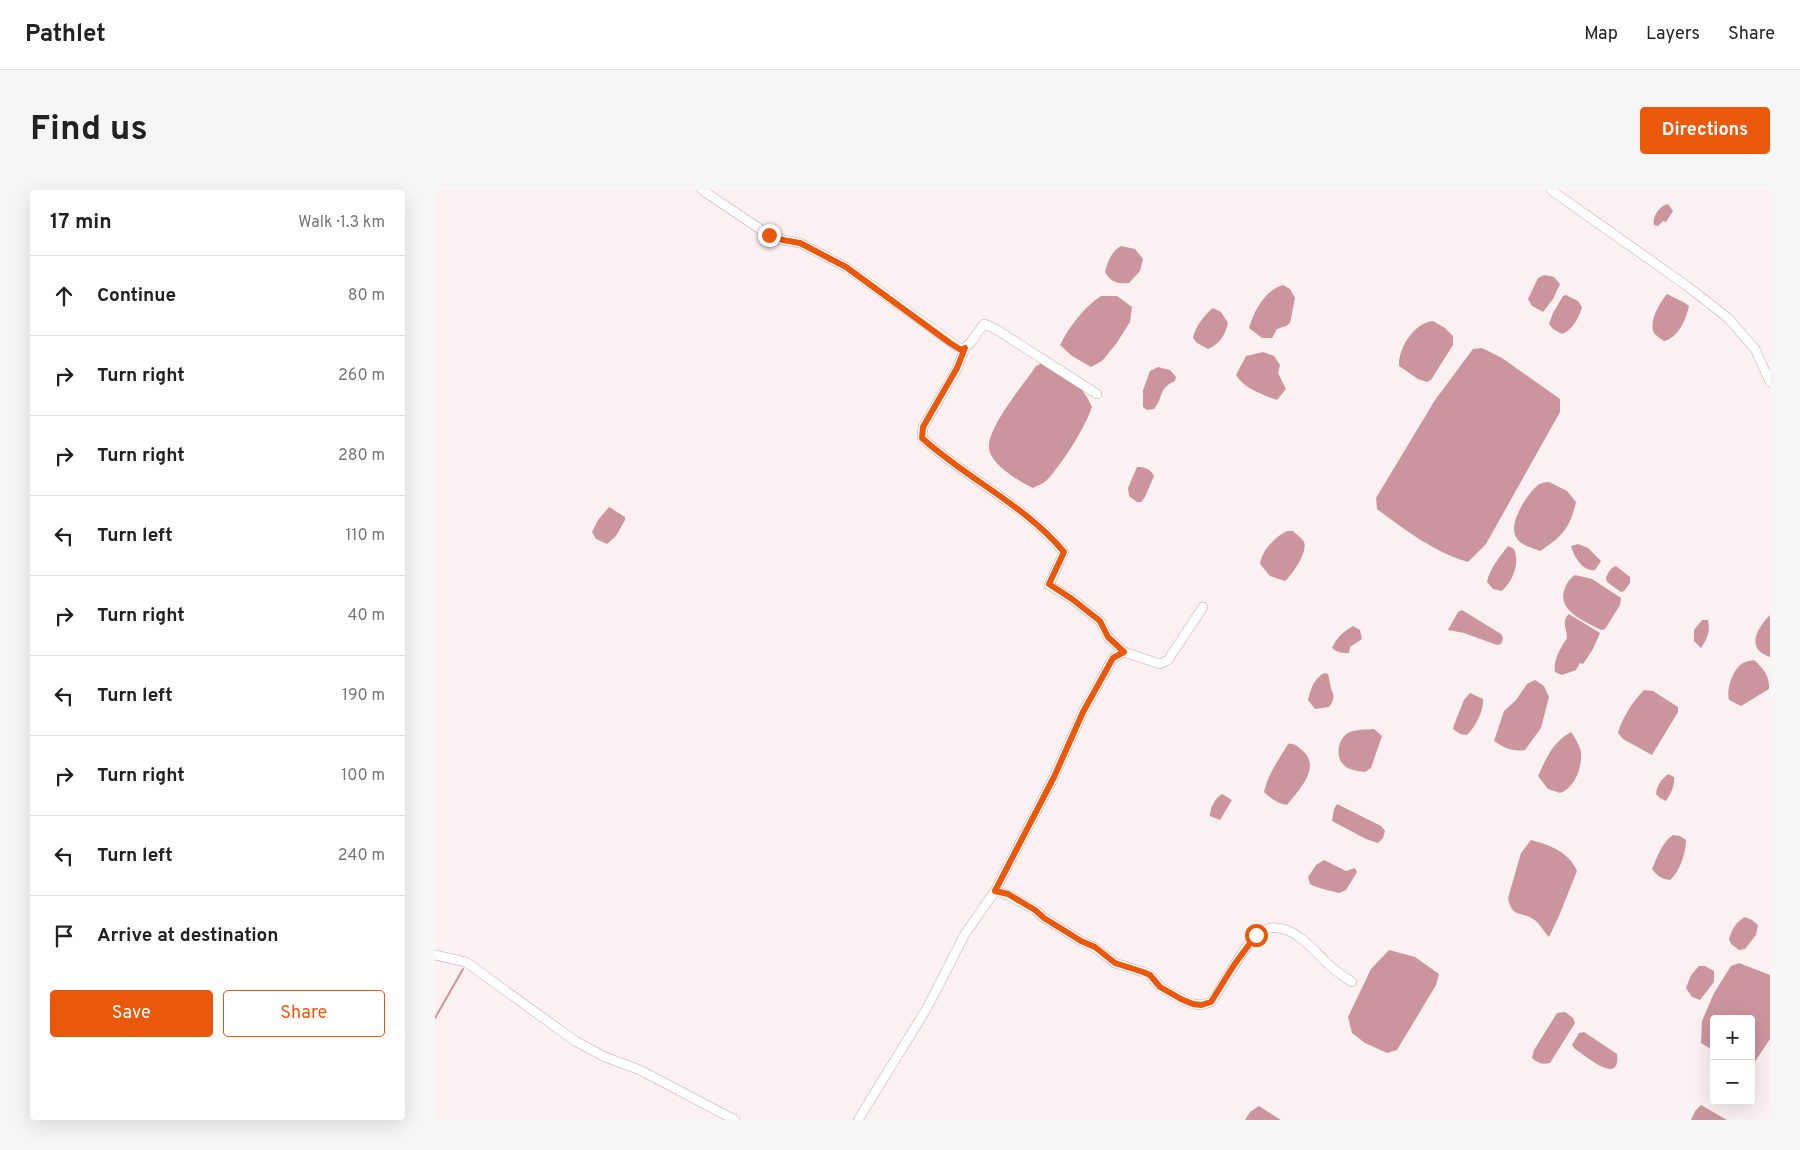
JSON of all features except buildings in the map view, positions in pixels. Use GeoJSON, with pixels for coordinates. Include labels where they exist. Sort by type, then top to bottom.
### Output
{"type":"FeatureCollection","features":[{"type":"Feature","properties":{"kind":"street"},"geometry":{"type":"LineString","coordinates":[[701,190],[769,235],[800,243],[846,267],[950,343],[961,350],[965,348]]}},
{"type":"Feature","properties":{"kind":"street"},"geometry":{"type":"LineString","coordinates":[[1551,190],[1687,286],[1728,318],[1755,349],[1770,382]]}},
{"type":"Feature","properties":{"kind":"street"},"geometry":{"type":"LineString","coordinates":[[1097,394],[994,328],[984,324],[965,348],[957,368],[923,427],[922,438],[939,453],[990,488],[1049,534],[1064,552],[1049,584],[1100,621],[1108,637],[1124,652],[1160,664],[1168,660],[1203,606]]}},
{"type":"Feature","properties":{"kind":"street"},"geometry":{"type":"LineString","coordinates":[[858,1120],[927,1008],[965,934],[995,891],[1054,777],[1083,712],[1113,658],[1124,652]]}},
{"type":"Feature","properties":{"kind":"street"},"geometry":{"type":"LineString","coordinates":[[995,891],[1008,894],[1035,910],[1044,918],[1081,941],[1095,947],[1115,963],[1150,975],[1166,991],[1193,1004],[1201,1005],[1211,1002],[1256,935],[1267,928],[1281,929],[1297,935],[1315,949],[1325,961],[1352,982]]}},
{"type":"Feature","properties":{"kind":"street"},"geometry":{"type":"LineString","coordinates":[[435,955],[466,962],[575,1041],[605,1057],[640,1070],[735,1120]]}},
{"type":"Feature","properties":{"kind":"shaded area"},"geometry":{"type":"Polygon","coordinates":[[[1668,204],[1673,211],[1666,222],[1663,221],[1658,226],[1654,225],[1657,212],[1668,204]]]}},
{"type":"Feature","properties":{"kind":"shaded area"},"geometry":{"type":"Polygon","coordinates":[[[1121,246],[1135,249],[1143,259],[1140,271],[1129,283],[1115,282],[1105,272],[1110,257],[1121,246]]]}},
{"type":"Feature","properties":{"kind":"shaded area"},"geometry":{"type":"Polygon","coordinates":[[[1544,275],[1554,277],[1560,284],[1553,299],[1543,312],[1532,306],[1528,299],[1538,278],[1544,275]]]}},
{"type":"Feature","properties":{"kind":"shaded area"},"geometry":{"type":"Polygon","coordinates":[[[1283,285],[1290,289],[1295,298],[1290,323],[1277,329],[1272,338],[1262,338],[1249,328],[1251,321],[1257,308],[1266,296],[1283,285]]]}},
{"type":"Feature","properties":{"kind":"shaded area"},"geometry":{"type":"Polygon","coordinates":[[[1667,294],[1689,306],[1681,328],[1664,341],[1654,333],[1653,323],[1658,307],[1667,294]]]}},
{"type":"Feature","properties":{"kind":"shaded area"},"geometry":{"type":"Polygon","coordinates":[[[1566,295],[1578,301],[1582,307],[1572,326],[1562,334],[1553,329],[1549,324],[1553,313],[1563,296],[1566,295]]]}},
{"type":"Feature","properties":{"kind":"shaded area"},"geometry":{"type":"Polygon","coordinates":[[[1101,296],[1117,296],[1132,307],[1130,322],[1102,361],[1091,367],[1072,356],[1060,345],[1077,318],[1101,296]]]}},
{"type":"Feature","properties":{"kind":"shaded area"},"geometry":{"type":"Polygon","coordinates":[[[1213,308],[1221,312],[1228,323],[1221,339],[1216,345],[1208,349],[1197,343],[1193,338],[1200,322],[1213,308]]]}},
{"type":"Feature","properties":{"kind":"shaded area"},"geometry":{"type":"Polygon","coordinates":[[[1433,321],[1445,328],[1453,336],[1453,345],[1431,380],[1427,382],[1418,379],[1399,366],[1399,359],[1404,344],[1414,331],[1420,326],[1433,321]]]}},
{"type":"Feature","properties":{"kind":"shaded area"},"geometry":{"type":"Polygon","coordinates":[[[1482,348],[1502,358],[1560,399],[1560,412],[1486,544],[1468,562],[1443,552],[1409,532],[1377,509],[1376,498],[1435,400],[1473,349],[1482,348]]]}},
{"type":"Feature","properties":{"kind":"shaded area"},"geometry":{"type":"Polygon","coordinates":[[[1263,352],[1274,356],[1280,365],[1278,373],[1286,389],[1277,400],[1259,393],[1244,384],[1236,375],[1246,356],[1263,352]]]}},
{"type":"Feature","properties":{"kind":"shaded area"},"geometry":{"type":"Polygon","coordinates":[[[1042,363],[1078,385],[1092,407],[1079,435],[1059,465],[1045,481],[1033,488],[1000,466],[994,460],[989,448],[990,439],[1000,418],[1036,366],[1042,363]]]}},
{"type":"Feature","properties":{"kind":"shaded area"},"geometry":{"type":"Polygon","coordinates":[[[1158,367],[1170,370],[1176,377],[1175,381],[1166,387],[1154,409],[1147,410],[1143,407],[1143,390],[1150,371],[1158,367]]]}},
{"type":"Feature","properties":{"kind":"shaded area"},"geometry":{"type":"Polygon","coordinates":[[[1137,467],[1147,469],[1154,476],[1141,502],[1137,502],[1129,496],[1128,488],[1137,467]]]}},
{"type":"Feature","properties":{"kind":"shaded area"},"geometry":{"type":"Polygon","coordinates":[[[1549,482],[1567,491],[1576,502],[1571,519],[1564,531],[1540,551],[1520,542],[1514,531],[1520,509],[1529,495],[1538,485],[1549,482]]]}},
{"type":"Feature","properties":{"kind":"shaded area"},"geometry":{"type":"Polygon","coordinates":[[[609,507],[625,517],[625,520],[616,536],[607,544],[596,539],[592,532],[598,520],[609,507]]]}},
{"type":"Feature","properties":{"kind":"shaded area"},"geometry":{"type":"Polygon","coordinates":[[[1287,531],[1293,531],[1304,542],[1305,546],[1299,563],[1285,581],[1270,576],[1260,564],[1263,554],[1270,544],[1287,531]]]}},
{"type":"Feature","properties":{"kind":"shaded area"},"geometry":{"type":"Polygon","coordinates":[[[1578,544],[1588,548],[1601,561],[1595,570],[1587,569],[1574,555],[1571,546],[1578,544]]]}},
{"type":"Feature","properties":{"kind":"shaded area"},"geometry":{"type":"Polygon","coordinates":[[[1508,546],[1514,549],[1516,555],[1514,572],[1502,591],[1493,589],[1487,582],[1488,577],[1495,563],[1508,546]]]}},
{"type":"Feature","properties":{"kind":"shaded area"},"geometry":{"type":"Polygon","coordinates":[[[1616,566],[1630,577],[1630,583],[1621,592],[1607,582],[1606,578],[1611,569],[1616,566]]]}},
{"type":"Feature","properties":{"kind":"shaded area"},"geometry":{"type":"Polygon","coordinates":[[[1575,575],[1592,579],[1621,598],[1620,605],[1605,629],[1601,630],[1582,620],[1565,605],[1563,598],[1565,588],[1569,580],[1575,575]]]}},
{"type":"Feature","properties":{"kind":"shaded area"},"geometry":{"type":"Polygon","coordinates":[[[1462,610],[1501,634],[1503,638],[1501,644],[1497,645],[1464,633],[1448,630],[1458,612],[1462,610]]]}},
{"type":"Feature","properties":{"kind":"shaded area"},"geometry":{"type":"Polygon","coordinates":[[[1569,614],[1600,633],[1593,649],[1583,664],[1580,663],[1576,670],[1562,675],[1555,672],[1555,663],[1567,638],[1565,619],[1569,614]]]}},
{"type":"Feature","properties":{"kind":"shaded area"},"geometry":{"type":"Polygon","coordinates":[[[1770,615],[1770,657],[1758,649],[1756,638],[1761,626],[1770,615]]]}},
{"type":"Feature","properties":{"kind":"shaded area"},"geometry":{"type":"Polygon","coordinates":[[[1702,620],[1708,620],[1709,631],[1701,648],[1694,641],[1694,630],[1702,620]]]}},
{"type":"Feature","properties":{"kind":"shaded area"},"geometry":{"type":"Polygon","coordinates":[[[1353,626],[1360,630],[1362,639],[1350,647],[1349,653],[1336,651],[1332,648],[1341,635],[1353,626]]]}},
{"type":"Feature","properties":{"kind":"shaded area"},"geometry":{"type":"Polygon","coordinates":[[[1754,660],[1765,673],[1769,689],[1741,706],[1729,700],[1730,682],[1739,666],[1754,660]]]}},
{"type":"Feature","properties":{"kind":"shaded area"},"geometry":{"type":"Polygon","coordinates":[[[1324,673],[1328,674],[1333,700],[1329,707],[1315,709],[1308,700],[1310,692],[1313,684],[1324,673]]]}},
{"type":"Feature","properties":{"kind":"shaded area"},"geometry":{"type":"Polygon","coordinates":[[[1535,680],[1544,686],[1549,697],[1541,728],[1525,750],[1513,750],[1494,741],[1504,711],[1516,700],[1527,684],[1535,680]]]}},
{"type":"Feature","properties":{"kind":"shaded area"},"geometry":{"type":"Polygon","coordinates":[[[1644,690],[1653,691],[1678,707],[1678,712],[1652,755],[1623,739],[1618,733],[1628,710],[1644,690]]]}},
{"type":"Feature","properties":{"kind":"shaded area"},"geometry":{"type":"Polygon","coordinates":[[[1470,693],[1483,699],[1482,709],[1470,732],[1467,735],[1460,734],[1453,729],[1464,700],[1470,693]]]}},
{"type":"Feature","properties":{"kind":"shaded area"},"geometry":{"type":"Polygon","coordinates":[[[1374,729],[1382,736],[1371,768],[1365,772],[1352,770],[1344,765],[1339,755],[1339,746],[1343,737],[1353,731],[1374,729]]]}},
{"type":"Feature","properties":{"kind":"shaded area"},"geometry":{"type":"Polygon","coordinates":[[[1571,732],[1580,747],[1581,762],[1572,784],[1560,793],[1548,789],[1538,776],[1547,757],[1555,746],[1564,736],[1571,732]]]}},
{"type":"Feature","properties":{"kind":"shaded area"},"geometry":{"type":"Polygon","coordinates":[[[1288,744],[1294,744],[1302,750],[1308,757],[1310,764],[1307,778],[1287,805],[1274,800],[1264,792],[1271,773],[1288,744]]]}},
{"type":"Feature","properties":{"kind":"shaded area"},"geometry":{"type":"Polygon","coordinates":[[[1668,774],[1674,777],[1674,780],[1666,801],[1656,794],[1663,778],[1668,774]]]}},
{"type":"Feature","properties":{"kind":"shaded area"},"geometry":{"type":"Polygon","coordinates":[[[1222,794],[1232,800],[1220,820],[1210,816],[1210,813],[1215,801],[1222,794]]]}},
{"type":"Feature","properties":{"kind":"shaded area"},"geometry":{"type":"Polygon","coordinates":[[[1337,804],[1381,826],[1385,831],[1383,838],[1378,843],[1366,839],[1332,821],[1337,804]]]}},
{"type":"Feature","properties":{"kind":"shaded area"},"geometry":{"type":"Polygon","coordinates":[[[1673,835],[1680,836],[1686,840],[1686,845],[1679,867],[1670,880],[1660,877],[1652,869],[1663,846],[1673,835]]]}},
{"type":"Feature","properties":{"kind":"shaded area"},"geometry":{"type":"Polygon","coordinates":[[[1531,840],[1545,844],[1564,854],[1574,864],[1577,871],[1549,937],[1535,920],[1514,911],[1508,898],[1521,853],[1531,840]]]}},
{"type":"Feature","properties":{"kind":"shaded area"},"geometry":{"type":"Polygon","coordinates":[[[1324,860],[1346,871],[1355,868],[1357,872],[1346,890],[1339,893],[1310,884],[1308,877],[1316,865],[1324,860]]]}},
{"type":"Feature","properties":{"kind":"shaded area"},"geometry":{"type":"Polygon","coordinates":[[[1745,917],[1758,925],[1756,935],[1745,949],[1739,950],[1731,944],[1729,939],[1735,926],[1745,917]]]}},
{"type":"Feature","properties":{"kind":"shaded area"},"geometry":{"type":"Polygon","coordinates":[[[1389,950],[1415,957],[1439,974],[1436,985],[1397,1050],[1387,1053],[1365,1043],[1352,1033],[1348,1017],[1371,969],[1389,950]]]}},
{"type":"Feature","properties":{"kind":"shaded area"},"geometry":{"type":"Polygon","coordinates":[[[1739,963],[1770,975],[1770,1039],[1755,1062],[1755,1015],[1710,1015],[1710,1049],[1701,1043],[1702,1021],[1714,993],[1731,966],[1739,963]]]}},
{"type":"Feature","properties":{"kind":"shaded area"},"geometry":{"type":"Polygon","coordinates":[[[1699,966],[1705,966],[1714,971],[1714,982],[1700,1000],[1692,997],[1686,988],[1691,975],[1699,966]]]}},
{"type":"Feature","properties":{"kind":"shaded area"},"geometry":{"type":"Polygon","coordinates":[[[1565,1012],[1573,1018],[1575,1023],[1550,1063],[1538,1062],[1532,1058],[1534,1050],[1557,1013],[1565,1012]]]}},
{"type":"Feature","properties":{"kind":"shaded area"},"geometry":{"type":"Polygon","coordinates":[[[1584,1032],[1617,1054],[1617,1064],[1614,1068],[1608,1069],[1575,1049],[1572,1045],[1579,1033],[1584,1032]]]}},
{"type":"Feature","properties":{"kind":"shaded area"},"geometry":{"type":"Polygon","coordinates":[[[1701,1105],[1727,1120],[1691,1120],[1695,1111],[1701,1105]]]}},
{"type":"Feature","properties":{"kind":"shaded area"},"geometry":{"type":"Polygon","coordinates":[[[1259,1106],[1281,1120],[1245,1120],[1250,1112],[1259,1106]]]}},
{"type":"Feature","properties":{"kind":"waterway"},"geometry":{"type":"LineString","coordinates":[[435,1018],[463,969]]}},
{"type":"Feature","properties":{"kind":"route"},"geometry":{"type":"LineString","coordinates":[[769,235],[800,243],[846,267],[950,343],[961,350],[965,348],[957,368],[923,427],[922,438],[939,453],[990,488],[1049,534],[1064,552],[1049,584],[1100,621],[1108,637],[1124,652],[1113,658],[1083,712],[1054,777],[995,891],[1008,894],[1035,910],[1044,918],[1081,941],[1095,947],[1115,963],[1150,975],[1160,987],[1193,1004],[1201,1005],[1211,1002],[1234,965],[1256,935]]}}]}
